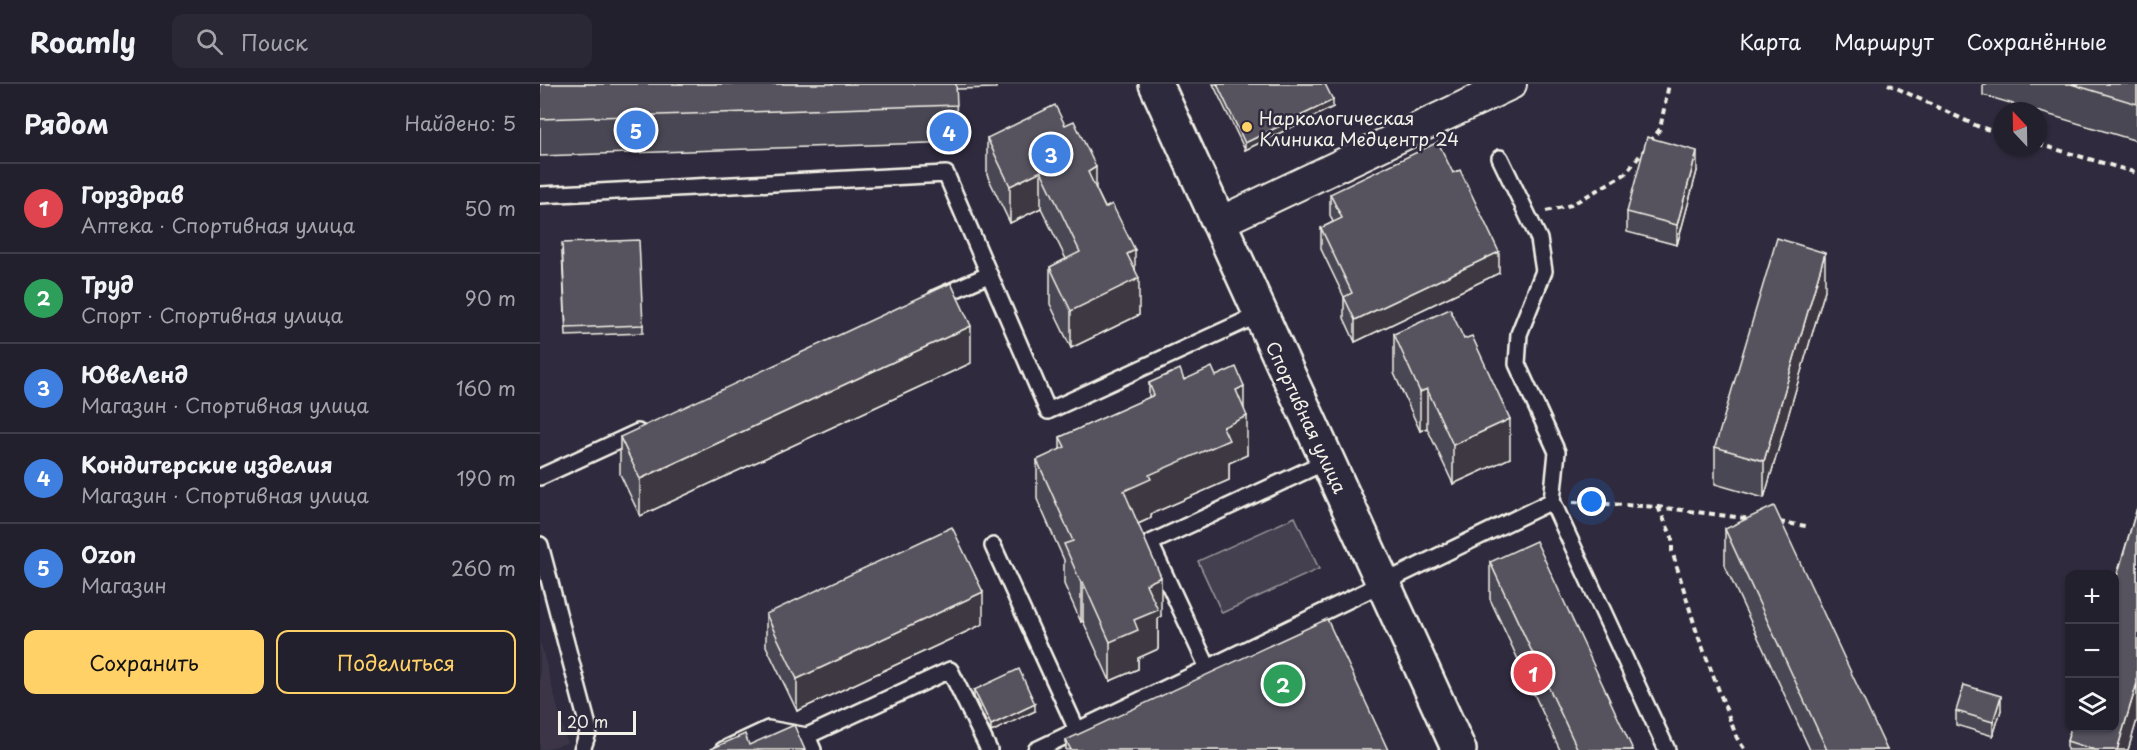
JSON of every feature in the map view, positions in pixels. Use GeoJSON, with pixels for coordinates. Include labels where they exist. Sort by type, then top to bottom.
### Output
{"type":"FeatureCollection","features":[{"type":"Feature","properties":{"kind":"main road","name":"Спортивная улица"},"geometry":{"type":"LineString","coordinates":[[1156,84],[1459,750]]}},
{"type":"Feature","properties":{"kind":"street"},"geometry":{"type":"LineString","coordinates":[[1218,222],[1511,84]]}},
{"type":"Feature","properties":{"kind":"lane"},"geometry":{"type":"LineString","coordinates":[[1500,158],[1539,239],[1544,271],[1519,334],[1517,364],[1557,452],[1552,501],[1667,750]]}},
{"type":"Feature","properties":{"kind":"lane"},"geometry":{"type":"LineString","coordinates":[[540,195],[946,174],[1048,411],[1260,314]]}},
{"type":"Feature","properties":{"kind":"lane"},"geometry":{"type":"LineString","coordinates":[[922,304],[988,275]]}},
{"type":"Feature","properties":{"kind":"lane"},"geometry":{"type":"LineString","coordinates":[[540,477],[649,428]]}},
{"type":"Feature","properties":{"kind":"lane"},"geometry":{"type":"LineString","coordinates":[[1208,668],[1150,543],[1327,461]]}},
{"type":"Feature","properties":{"kind":"lane"},"geometry":{"type":"LineString","coordinates":[[1036,750],[1552,501]]}},
{"type":"Feature","properties":{"kind":"lane"},"geometry":{"type":"LineString","coordinates":[[540,545],[589,729],[582,750]]}},
{"type":"Feature","properties":{"kind":"lane"},"geometry":{"type":"LineString","coordinates":[[993,546],[1077,730]]}},
{"type":"Feature","properties":{"kind":"lane"},"geometry":{"type":"LineString","coordinates":[[723,750],[768,729],[810,743],[950,670],[989,750]]}},
{"type":"Feature","properties":{"kind":"path"},"geometry":{"type":"LineString","coordinates":[[1527,215],[1572,205],[1625,174],[1660,129],[1669,84]]}},
{"type":"Feature","properties":{"kind":"path"},"geometry":{"type":"LineString","coordinates":[[1888,84],[1977,126],[1993,131]]}},
{"type":"Feature","properties":{"kind":"path"},"geometry":{"type":"LineString","coordinates":[[2047,147],[2137,173]]}},
{"type":"Feature","properties":{"kind":"path"},"geometry":{"type":"LineString","coordinates":[[1552,501],[1658,507],[1761,520]]}},
{"type":"Feature","properties":{"kind":"path"},"geometry":{"type":"LineString","coordinates":[[1658,507],[1672,537],[1672,551],[1696,633],[1737,738],[1744,750]]}},
{"type":"Feature","properties":{"kind":"path"},"geometry":{"type":"LineString","coordinates":[[1772,522],[1806,526]]}},
{"type":"Feature","properties":{"kind":"shaded area"},"geometry":{"type":"Polygon","coordinates":[[[1295,517],[1319,569],[1222,613],[1198,561],[1295,517]]]}},
{"type":"Feature","properties":{"kind":"shaded area"},"geometry":{"type":"Polygon","coordinates":[[[540,641],[567,743],[542,750],[540,750],[540,641]]]}},
{"type":"Feature","properties":{"kind":"building"},"geometry":{"type":"Polygon","coordinates":[[[540,84],[956,84],[957,105],[540,119],[540,84]]]}},
{"type":"Feature","properties":{"kind":"building"},"geometry":{"type":"Polygon","coordinates":[[[1217,84],[1325,84],[1333,100],[1245,143],[1217,84]]]}},
{"type":"Feature","properties":{"kind":"building"},"geometry":{"type":"Polygon","coordinates":[[[2071,84],[2137,84],[2137,104],[2071,84]]]}},
{"type":"Feature","properties":{"kind":"building"},"geometry":{"type":"Polygon","coordinates":[[[1055,105],[1065,125],[1074,121],[1096,167],[1088,172],[1105,208],[1112,204],[1135,250],[1127,254],[1139,278],[1071,311],[1050,267],[1080,252],[1041,171],[1010,186],[987,138],[1055,105]]]}},
{"type":"Feature","properties":{"kind":"building"},"geometry":{"type":"Polygon","coordinates":[[[1647,137],[1697,151],[1677,225],[1627,212],[1647,137]]]}},
{"type":"Feature","properties":{"kind":"building"},"geometry":{"type":"Polygon","coordinates":[[[1438,142],[1453,173],[1460,170],[1499,252],[1355,320],[1344,297],[1352,293],[1321,228],[1342,218],[1330,194],[1438,142]]]}},
{"type":"Feature","properties":{"kind":"building"},"geometry":{"type":"Polygon","coordinates":[[[1777,238],[1825,253],[1764,461],[1715,447],[1777,238]]]}},
{"type":"Feature","properties":{"kind":"building"},"geometry":{"type":"Polygon","coordinates":[[[639,240],[643,325],[566,328],[562,243],[639,240]]]}},
{"type":"Feature","properties":{"kind":"building"},"geometry":{"type":"Polygon","coordinates":[[[951,283],[971,326],[640,479],[620,437],[951,283]]]}},
{"type":"Feature","properties":{"kind":"building"},"geometry":{"type":"Polygon","coordinates":[[[1450,309],[1464,339],[1472,336],[1510,419],[1453,445],[1427,389],[1420,392],[1394,334],[1450,309]]]}},
{"type":"Feature","properties":{"kind":"building"},"geometry":{"type":"Polygon","coordinates":[[[1212,367],[1216,376],[1236,367],[1244,386],[1236,390],[1247,416],[1223,427],[1229,440],[1149,475],[1151,479],[1124,491],[1161,577],[1146,584],[1158,610],[1134,620],[1138,630],[1110,642],[1064,544],[1073,541],[1037,460],[1065,447],[1060,437],[1154,395],[1149,383],[1180,369],[1184,380],[1212,367]]]}},
{"type":"Feature","properties":{"kind":"building"},"geometry":{"type":"Polygon","coordinates":[[[1774,506],[1887,750],[1827,750],[1725,529],[1774,506]]]}},
{"type":"Feature","properties":{"kind":"building"},"geometry":{"type":"Polygon","coordinates":[[[2137,508],[2137,683],[2117,750],[2095,750],[2067,741],[2070,732],[2119,732],[2119,570],[2137,508]]]}},
{"type":"Feature","properties":{"kind":"building"},"geometry":{"type":"Polygon","coordinates":[[[952,527],[983,592],[797,679],[766,614],[952,527]]]}},
{"type":"Feature","properties":{"kind":"building"},"geometry":{"type":"Polygon","coordinates":[[[1536,541],[1633,750],[1578,750],[1490,562],[1536,541]]]}},
{"type":"Feature","properties":{"kind":"building"},"geometry":{"type":"Polygon","coordinates":[[[1327,619],[1388,750],[1071,750],[1066,740],[1327,619]]]}},
{"type":"Feature","properties":{"kind":"building"},"geometry":{"type":"Polygon","coordinates":[[[1019,669],[1035,704],[991,725],[974,690],[1019,669]]]}},
{"type":"Feature","properties":{"kind":"building"},"geometry":{"type":"Polygon","coordinates":[[[1964,685],[2001,696],[1993,722],[1956,711],[1964,685]]]}},
{"type":"Feature","properties":{"kind":"building"},"geometry":{"type":"Polygon","coordinates":[[[794,725],[805,750],[711,750],[745,734],[749,745],[794,725]]]}},
{"type":"Feature","properties":{"kind":"place","name":"Наркологическая Клиника Медцентр 24"},"geometry":{"type":"Point","coordinates":[1247,127]}},
{"type":"Feature","properties":{"kind":"place","name":"Ozon"},"geometry":{"type":"Point","coordinates":[636,130]}},
{"type":"Feature","properties":{"kind":"place","name":"Кондитерские изделия"},"geometry":{"type":"Point","coordinates":[949,132]}},
{"type":"Feature","properties":{"kind":"place","name":"ЮвеЛенд"},"geometry":{"type":"Point","coordinates":[1051,154]}},
{"type":"Feature","properties":{"kind":"place","name":"Горздрав"},"geometry":{"type":"Point","coordinates":[1533,673]}},
{"type":"Feature","properties":{"kind":"place","name":"Труд"},"geometry":{"type":"Point","coordinates":[1283,684]}}]}
